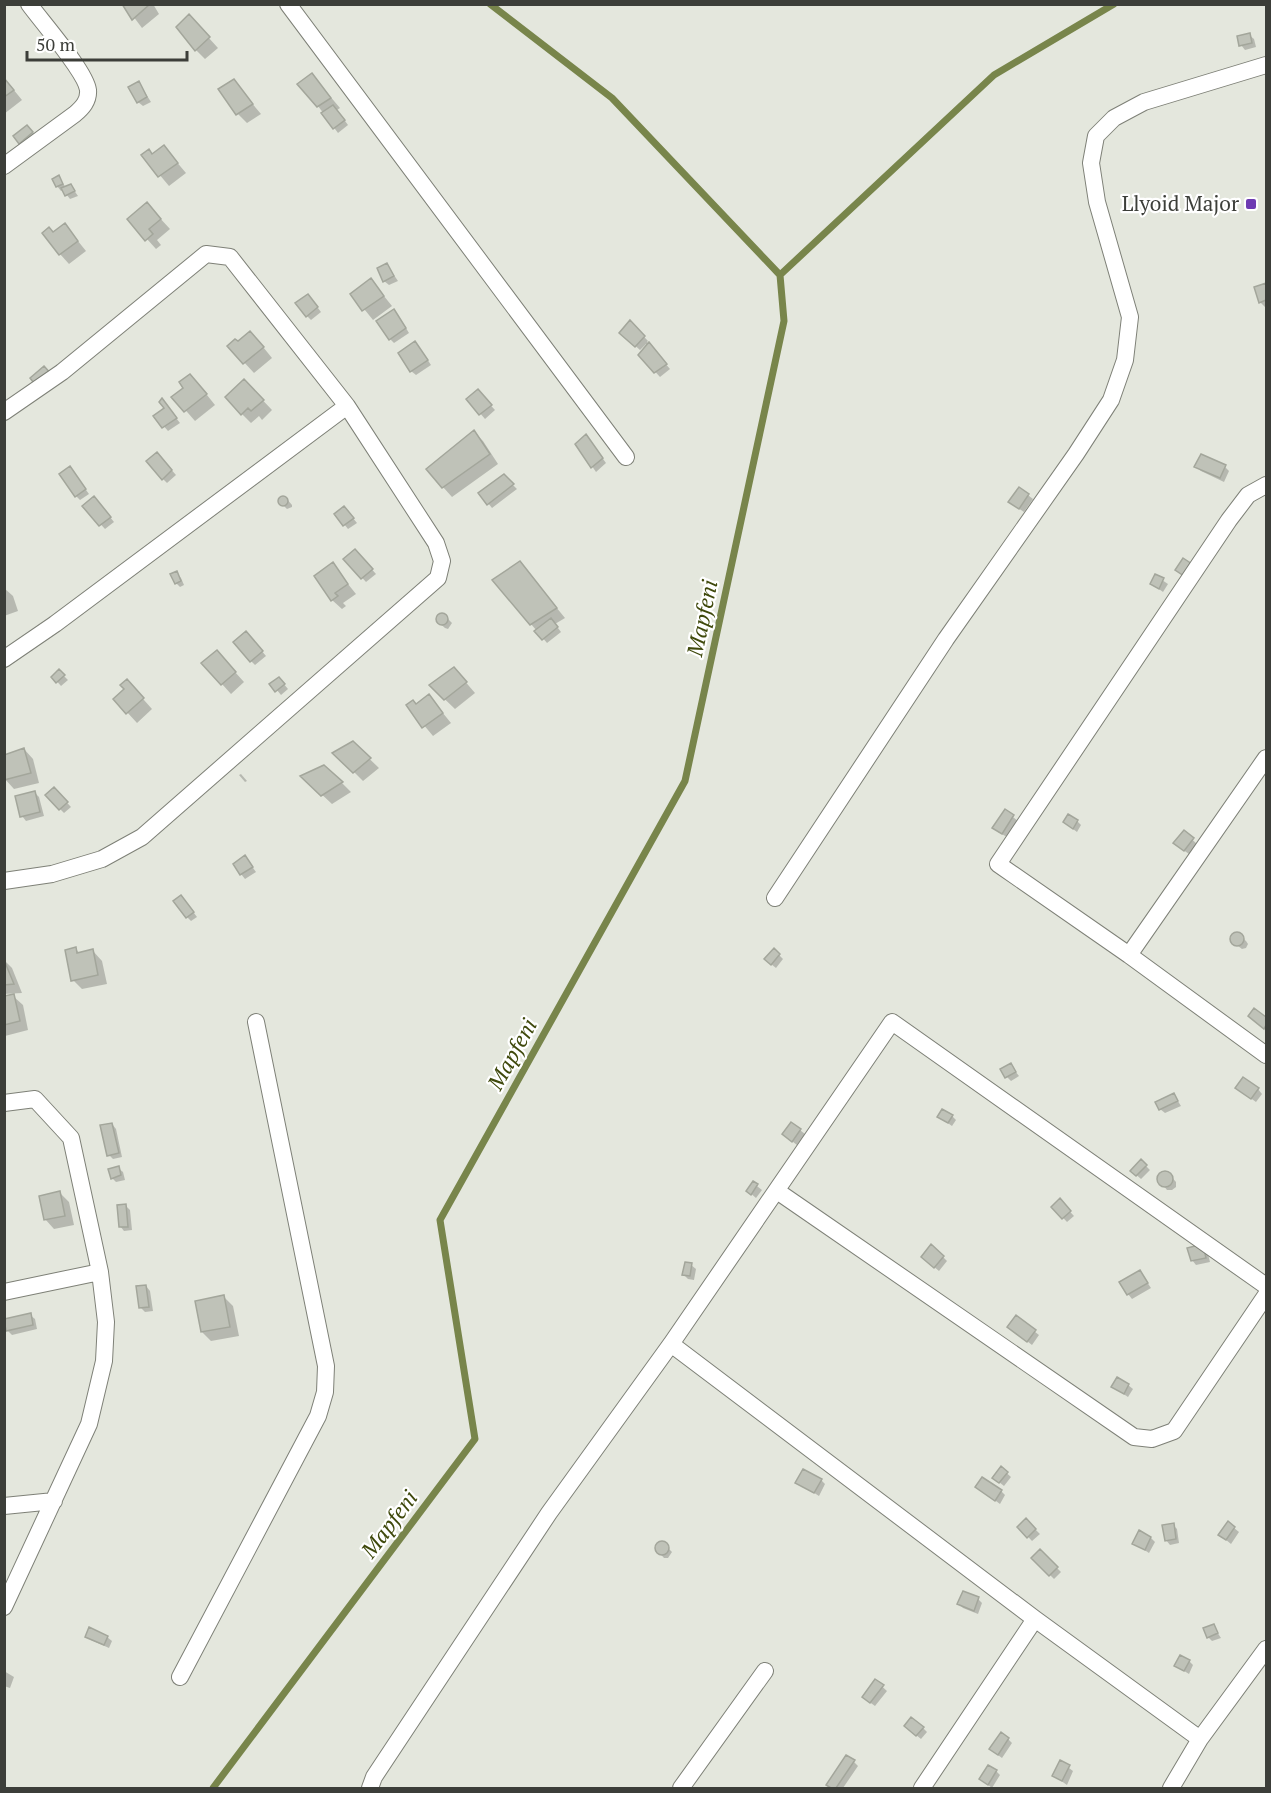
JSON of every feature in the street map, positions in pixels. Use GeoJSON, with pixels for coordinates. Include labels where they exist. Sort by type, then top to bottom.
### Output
{"type":"FeatureCollection","features":[{"type":"Feature","properties":{"kind":"street"},"geometry":{"type":"LineString","coordinates":[[4,166],[75,114],[85,105],[89,92],[84,77],[29,4]]}},
{"type":"Feature","properties":{"kind":"street"},"geometry":{"type":"LineString","coordinates":[[288,4],[626,457]]}},
{"type":"Feature","properties":{"kind":"street"},"geometry":{"type":"LineString","coordinates":[[775,898],[946,639],[1076,454],[1111,400],[1125,360],[1130,316],[1097,202],[1091,163],[1096,136],[1114,118],[1144,102],[1266,65]]}},
{"type":"Feature","properties":{"kind":"street"},"geometry":{"type":"LineString","coordinates":[[4,412],[62,372],[206,254],[230,257],[347,406],[436,543],[442,561],[438,578],[142,837],[102,860],[52,874],[4,881]]}},
{"type":"Feature","properties":{"kind":"street"},"geometry":{"type":"LineString","coordinates":[[4,659],[55,624],[347,406]]}},
{"type":"Feature","properties":{"kind":"street"},"geometry":{"type":"LineString","coordinates":[[1266,485],[1248,495],[1229,520],[998,864],[1130,955],[1266,1055]]}},
{"type":"Feature","properties":{"kind":"street"},"geometry":{"type":"LineString","coordinates":[[1130,955],[1266,758]]}},
{"type":"Feature","properties":{"kind":"street"},"geometry":{"type":"LineString","coordinates":[[180,1677],[318,1416],[325,1392],[326,1366],[256,1022]]}},
{"type":"Feature","properties":{"kind":"street"},"geometry":{"type":"LineString","coordinates":[[370,1788],[374,1777],[549,1513],[671,1344],[892,1022],[1266,1286]]}},
{"type":"Feature","properties":{"kind":"street"},"geometry":{"type":"LineString","coordinates":[[4,1103],[35,1098],[71,1138],[100,1272],[106,1322],[104,1361],[89,1424],[4,1607]]}},
{"type":"Feature","properties":{"kind":"street"},"geometry":{"type":"LineString","coordinates":[[777,1191],[1134,1437],[1152,1439],[1174,1431],[1266,1295]]}},
{"type":"Feature","properties":{"kind":"street"},"geometry":{"type":"LineString","coordinates":[[4,1292],[100,1272]]}},
{"type":"Feature","properties":{"kind":"street"},"geometry":{"type":"LineString","coordinates":[[671,1344],[1200,1739]]}},
{"type":"Feature","properties":{"kind":"street"},"geometry":{"type":"LineString","coordinates":[[4,1506],[54,1501]]}},
{"type":"Feature","properties":{"kind":"street"},"geometry":{"type":"LineString","coordinates":[[922,1788],[1035,1618]]}},
{"type":"Feature","properties":{"kind":"street"},"geometry":{"type":"LineString","coordinates":[[1171,1788],[1200,1739],[1266,1649]]}},
{"type":"Feature","properties":{"kind":"street"},"geometry":{"type":"LineString","coordinates":[[681,1788],[765,1671]]}},
{"type":"Feature","properties":{"kind":"building"},"geometry":{"type":"Polygon","coordinates":[[[122,4],[150,4],[132,20],[122,4]]]}},
{"type":"Feature","properties":{"kind":"building"},"geometry":{"type":"Polygon","coordinates":[[[189,14],[210,37],[195,51],[176,27],[189,14]]]}},
{"type":"Feature","properties":{"kind":"building"},"geometry":{"type":"Polygon","coordinates":[[[1250,33],[1252,43],[1239,46],[1237,36],[1250,33]]]}},
{"type":"Feature","properties":{"kind":"building"},"geometry":{"type":"Polygon","coordinates":[[[312,73],[331,98],[317,107],[297,84],[312,73]]]}},
{"type":"Feature","properties":{"kind":"building"},"geometry":{"type":"Polygon","coordinates":[[[4,78],[14,90],[4,97],[4,78]]]}},
{"type":"Feature","properties":{"kind":"building"},"geometry":{"type":"Polygon","coordinates":[[[234,79],[253,104],[236,115],[218,89],[234,79]]]}},
{"type":"Feature","properties":{"kind":"building"},"geometry":{"type":"Polygon","coordinates":[[[139,81],[147,97],[137,103],[128,87],[139,81]]]}},
{"type":"Feature","properties":{"kind":"building"},"geometry":{"type":"Polygon","coordinates":[[[333,105],[345,120],[333,129],[321,113],[333,105]]]}},
{"type":"Feature","properties":{"kind":"building"},"geometry":{"type":"Polygon","coordinates":[[[27,125],[33,132],[19,144],[13,136],[27,125]]]}},
{"type":"Feature","properties":{"kind":"building"},"geometry":{"type":"Polygon","coordinates":[[[164,145],[178,163],[158,177],[141,155],[149,149],[152,154],[164,145]]]}},
{"type":"Feature","properties":{"kind":"building"},"geometry":{"type":"Polygon","coordinates":[[[59,175],[63,184],[56,187],[52,179],[59,175]]]}},
{"type":"Feature","properties":{"kind":"building"},"geometry":{"type":"Polygon","coordinates":[[[71,184],[75,191],[65,196],[61,188],[71,184]]]}},
{"type":"Feature","properties":{"kind":"building"},"geometry":{"type":"Polygon","coordinates":[[[147,202],[161,219],[149,229],[153,234],[145,241],[127,219],[147,202]]]}},
{"type":"Feature","properties":{"kind":"building"},"geometry":{"type":"Polygon","coordinates":[[[65,223],[78,241],[59,255],[42,233],[49,227],[53,232],[65,223]]]}},
{"type":"Feature","properties":{"kind":"building"},"geometry":{"type":"Polygon","coordinates":[[[387,263],[394,276],[383,282],[377,268],[387,263]]]}},
{"type":"Feature","properties":{"kind":"building"},"geometry":{"type":"Polygon","coordinates":[[[371,278],[384,296],[362,311],[350,294],[371,278]]]}},
{"type":"Feature","properties":{"kind":"building"},"geometry":{"type":"Polygon","coordinates":[[[1266,283],[1266,300],[1259,303],[1254,287],[1266,283]]]}},
{"type":"Feature","properties":{"kind":"building"},"geometry":{"type":"Polygon","coordinates":[[[308,294],[318,307],[306,317],[295,303],[308,294]]]}},
{"type":"Feature","properties":{"kind":"building"},"geometry":{"type":"Polygon","coordinates":[[[394,309],[406,328],[389,340],[376,321],[394,309]]]}},
{"type":"Feature","properties":{"kind":"building"},"geometry":{"type":"Polygon","coordinates":[[[630,320],[645,336],[635,347],[619,333],[630,320]]]}},
{"type":"Feature","properties":{"kind":"building"},"geometry":{"type":"Polygon","coordinates":[[[250,331],[264,347],[243,364],[227,346],[235,339],[238,341],[250,331]]]}},
{"type":"Feature","properties":{"kind":"building"},"geometry":{"type":"Polygon","coordinates":[[[415,341],[428,360],[410,372],[398,353],[415,341]]]}},
{"type":"Feature","properties":{"kind":"building"},"geometry":{"type":"Polygon","coordinates":[[[649,342],[667,364],[654,373],[638,355],[649,342]]]}},
{"type":"Feature","properties":{"kind":"building"},"geometry":{"type":"Polygon","coordinates":[[[44,366],[52,375],[37,387],[30,378],[44,366]]]}},
{"type":"Feature","properties":{"kind":"building"},"geometry":{"type":"Polygon","coordinates":[[[190,374],[207,394],[184,412],[171,397],[183,388],[179,382],[190,374]]]}},
{"type":"Feature","properties":{"kind":"building"},"geometry":{"type":"Polygon","coordinates":[[[244,379],[264,400],[251,411],[248,408],[241,415],[225,397],[244,379]]]}},
{"type":"Feature","properties":{"kind":"building"},"geometry":{"type":"Polygon","coordinates":[[[478,389],[492,405],[479,415],[466,399],[478,389]]]}},
{"type":"Feature","properties":{"kind":"building"},"geometry":{"type":"Polygon","coordinates":[[[162,398],[177,418],[162,428],[153,416],[164,408],[159,402],[162,398]]]}},
{"type":"Feature","properties":{"kind":"building"},"geometry":{"type":"Polygon","coordinates":[[[474,430],[490,454],[442,488],[426,469],[474,430]]]}},
{"type":"Feature","properties":{"kind":"building"},"geometry":{"type":"Polygon","coordinates":[[[586,434],[603,458],[591,468],[575,444],[586,434]]]}},
{"type":"Feature","properties":{"kind":"building"},"geometry":{"type":"Polygon","coordinates":[[[157,452],[172,470],[162,480],[146,461],[157,452]]]}},
{"type":"Feature","properties":{"kind":"building"},"geometry":{"type":"Polygon","coordinates":[[[1201,454],[1226,465],[1220,478],[1194,467],[1201,454]]]}},
{"type":"Feature","properties":{"kind":"building"},"geometry":{"type":"Polygon","coordinates":[[[70,466],[86,489],[75,497],[59,474],[70,466]]]}},
{"type":"Feature","properties":{"kind":"building"},"geometry":{"type":"Polygon","coordinates":[[[504,474],[514,484],[487,505],[478,493],[504,474]]]}},
{"type":"Feature","properties":{"kind":"building"},"geometry":{"type":"Polygon","coordinates":[[[1019,487],[1029,494],[1019,509],[1008,502],[1019,487]]]}},
{"type":"Feature","properties":{"kind":"building"},"geometry":{"type":"Polygon","coordinates":[[[94,496],[111,517],[99,526],[82,506],[94,496]]]}},
{"type":"Feature","properties":{"kind":"building"},"geometry":{"type":"Polygon","coordinates":[[[283,496],[287,497],[287,505],[283,506],[279,505],[278,501],[279,497],[283,496]]]}},
{"type":"Feature","properties":{"kind":"building"},"geometry":{"type":"Polygon","coordinates":[[[344,506],[354,518],[343,526],[334,514],[344,506]]]}},
{"type":"Feature","properties":{"kind":"building"},"geometry":{"type":"Polygon","coordinates":[[[355,549],[373,569],[361,579],[343,559],[355,549]]]}},
{"type":"Feature","properties":{"kind":"building"},"geometry":{"type":"Polygon","coordinates":[[[1183,558],[1192,564],[1184,576],[1175,570],[1183,558]]]}},
{"type":"Feature","properties":{"kind":"building"},"geometry":{"type":"Polygon","coordinates":[[[520,561],[557,608],[530,625],[492,580],[520,561]]]}},
{"type":"Feature","properties":{"kind":"building"},"geometry":{"type":"Polygon","coordinates":[[[333,562],[348,584],[335,593],[338,596],[331,601],[314,576],[333,562]]]}},
{"type":"Feature","properties":{"kind":"building"},"geometry":{"type":"Polygon","coordinates":[[[177,571],[181,581],[175,584],[170,574],[177,571]]]}},
{"type":"Feature","properties":{"kind":"building"},"geometry":{"type":"Polygon","coordinates":[[[1155,574],[1164,578],[1159,589],[1150,584],[1155,574]]]}},
{"type":"Feature","properties":{"kind":"building"},"geometry":{"type":"Polygon","coordinates":[[[444,613],[448,619],[444,625],[440,625],[436,617],[444,613]]]}},
{"type":"Feature","properties":{"kind":"building"},"geometry":{"type":"Polygon","coordinates":[[[551,618],[558,627],[542,640],[534,631],[551,618]]]}},
{"type":"Feature","properties":{"kind":"building"},"geometry":{"type":"Polygon","coordinates":[[[246,631],[263,651],[250,662],[233,642],[246,631]]]}},
{"type":"Feature","properties":{"kind":"building"},"geometry":{"type":"Polygon","coordinates":[[[217,650],[236,672],[221,685],[201,663],[217,650]]]}},
{"type":"Feature","properties":{"kind":"building"},"geometry":{"type":"Polygon","coordinates":[[[454,667],[467,682],[444,700],[429,685],[454,667]]]}},
{"type":"Feature","properties":{"kind":"building"},"geometry":{"type":"Polygon","coordinates":[[[59,669],[65,675],[56,683],[51,677],[59,669]]]}},
{"type":"Feature","properties":{"kind":"building"},"geometry":{"type":"Polygon","coordinates":[[[279,677],[285,684],[275,692],[269,684],[279,677]]]}},
{"type":"Feature","properties":{"kind":"building"},"geometry":{"type":"Polygon","coordinates":[[[127,679],[144,698],[126,714],[113,699],[124,689],[120,685],[127,679]]]}},
{"type":"Feature","properties":{"kind":"building"},"geometry":{"type":"Polygon","coordinates":[[[429,694],[443,713],[422,728],[406,705],[413,700],[416,704],[429,694]]]}},
{"type":"Feature","properties":{"kind":"building"},"geometry":{"type":"Polygon","coordinates":[[[353,741],[371,758],[353,773],[332,753],[353,741]]]}},
{"type":"Feature","properties":{"kind":"building"},"geometry":{"type":"Polygon","coordinates":[[[24,748],[31,773],[4,780],[4,755],[24,748]]]}},
{"type":"Feature","properties":{"kind":"building"},"geometry":{"type":"Polygon","coordinates":[[[324,765],[343,782],[321,796],[300,776],[324,765]]]}},
{"type":"Feature","properties":{"kind":"building"},"geometry":{"type":"Polygon","coordinates":[[[54,787],[68,802],[59,810],[45,795],[54,787]]]}},
{"type":"Feature","properties":{"kind":"building"},"geometry":{"type":"Polygon","coordinates":[[[35,791],[40,812],[20,817],[15,796],[35,791]]]}},
{"type":"Feature","properties":{"kind":"building"},"geometry":{"type":"Polygon","coordinates":[[[1005,809],[1014,815],[1002,834],[992,828],[1005,809]]]}},
{"type":"Feature","properties":{"kind":"building"},"geometry":{"type":"Polygon","coordinates":[[[1068,814],[1078,820],[1073,829],[1063,822],[1068,814]]]}},
{"type":"Feature","properties":{"kind":"building"},"geometry":{"type":"Polygon","coordinates":[[[1184,830],[1194,838],[1184,851],[1173,843],[1184,830]]]}},
{"type":"Feature","properties":{"kind":"building"},"geometry":{"type":"Polygon","coordinates":[[[245,855],[253,867],[240,875],[233,864],[245,855]]]}},
{"type":"Feature","properties":{"kind":"building"},"geometry":{"type":"Polygon","coordinates":[[[181,895],[194,912],[186,918],[173,901],[181,895]]]}},
{"type":"Feature","properties":{"kind":"building"},"geometry":{"type":"Polygon","coordinates":[[[1237,932],[1242,934],[1244,939],[1242,944],[1237,946],[1232,944],[1230,939],[1232,934],[1237,932]]]}},
{"type":"Feature","properties":{"kind":"building"},"geometry":{"type":"Polygon","coordinates":[[[76,947],[77,953],[93,949],[98,975],[71,981],[65,950],[76,947]]]}},
{"type":"Feature","properties":{"kind":"building"},"geometry":{"type":"Polygon","coordinates":[[[774,948],[780,954],[771,965],[764,959],[774,948]]]}},
{"type":"Feature","properties":{"kind":"building"},"geometry":{"type":"Polygon","coordinates":[[[4,960],[14,984],[4,985],[4,960]]]}},
{"type":"Feature","properties":{"kind":"building"},"geometry":{"type":"Polygon","coordinates":[[[14,994],[20,1021],[4,1025],[4,996],[14,994]]]}},
{"type":"Feature","properties":{"kind":"building"},"geometry":{"type":"Polygon","coordinates":[[[1254,1008],[1266,1017],[1264,1029],[1248,1016],[1254,1008]]]}},
{"type":"Feature","properties":{"kind":"building"},"geometry":{"type":"Polygon","coordinates":[[[1011,1063],[1016,1072],[1005,1078],[1000,1069],[1011,1063]]]}},
{"type":"Feature","properties":{"kind":"building"},"geometry":{"type":"Polygon","coordinates":[[[1243,1077],[1259,1088],[1251,1099],[1235,1088],[1243,1077]]]}},
{"type":"Feature","properties":{"kind":"building"},"geometry":{"type":"Polygon","coordinates":[[[1174,1093],[1178,1101],[1159,1110],[1155,1102],[1174,1093]]]}},
{"type":"Feature","properties":{"kind":"building"},"geometry":{"type":"Polygon","coordinates":[[[942,1109],[953,1115],[948,1123],[937,1117],[942,1109]]]}},
{"type":"Feature","properties":{"kind":"building"},"geometry":{"type":"Polygon","coordinates":[[[791,1122],[801,1129],[792,1142],[782,1134],[791,1122]]]}},
{"type":"Feature","properties":{"kind":"building"},"geometry":{"type":"Polygon","coordinates":[[[112,1123],[119,1153],[107,1156],[100,1125],[112,1123]]]}},
{"type":"Feature","properties":{"kind":"building"},"geometry":{"type":"Polygon","coordinates":[[[1141,1159],[1147,1165],[1136,1176],[1130,1171],[1141,1159]]]}},
{"type":"Feature","properties":{"kind":"building"},"geometry":{"type":"Polygon","coordinates":[[[119,1166],[121,1175],[111,1179],[108,1169],[119,1166]]]}},
{"type":"Feature","properties":{"kind":"building"},"geometry":{"type":"Polygon","coordinates":[[[1165,1171],[1171,1173],[1173,1179],[1171,1185],[1165,1187],[1159,1185],[1157,1179],[1159,1173],[1165,1171]]]}},
{"type":"Feature","properties":{"kind":"building"},"geometry":{"type":"Polygon","coordinates":[[[753,1181],[758,1184],[751,1195],[746,1191],[753,1181]]]}},
{"type":"Feature","properties":{"kind":"building"},"geometry":{"type":"Polygon","coordinates":[[[60,1191],[65,1216],[44,1220],[39,1196],[60,1191]]]}},
{"type":"Feature","properties":{"kind":"building"},"geometry":{"type":"Polygon","coordinates":[[[1060,1198],[1071,1211],[1062,1219],[1051,1207],[1060,1198]]]}},
{"type":"Feature","properties":{"kind":"building"},"geometry":{"type":"Polygon","coordinates":[[[126,1204],[128,1227],[119,1227],[117,1205],[126,1204]]]}},
{"type":"Feature","properties":{"kind":"building"},"geometry":{"type":"Polygon","coordinates":[[[931,1244],[944,1256],[934,1268],[921,1257],[931,1244]]]}},
{"type":"Feature","properties":{"kind":"building"},"geometry":{"type":"Polygon","coordinates":[[[1203,1244],[1206,1258],[1191,1261],[1187,1248],[1203,1244]]]}},
{"type":"Feature","properties":{"kind":"building"},"geometry":{"type":"Polygon","coordinates":[[[685,1262],[692,1263],[690,1276],[682,1275],[685,1262]]]}},
{"type":"Feature","properties":{"kind":"building"},"geometry":{"type":"Polygon","coordinates":[[[1140,1270],[1148,1283],[1127,1295],[1119,1282],[1140,1270]]]}},
{"type":"Feature","properties":{"kind":"building"},"geometry":{"type":"Polygon","coordinates":[[[146,1285],[149,1307],[139,1308],[136,1286],[146,1285]]]}},
{"type":"Feature","properties":{"kind":"building"},"geometry":{"type":"Polygon","coordinates":[[[224,1295],[230,1327],[201,1332],[195,1301],[224,1295]]]}},
{"type":"Feature","properties":{"kind":"building"},"geometry":{"type":"Polygon","coordinates":[[[31,1313],[33,1325],[6,1331],[4,1319],[31,1313]]]}},
{"type":"Feature","properties":{"kind":"building"},"geometry":{"type":"Polygon","coordinates":[[[1016,1315],[1036,1330],[1027,1342],[1007,1327],[1016,1315]]]}},
{"type":"Feature","properties":{"kind":"building"},"geometry":{"type":"Polygon","coordinates":[[[1117,1377],[1129,1384],[1124,1394],[1111,1387],[1117,1377]]]}},
{"type":"Feature","properties":{"kind":"building"},"geometry":{"type":"Polygon","coordinates":[[[1001,1466],[1008,1472],[999,1483],[992,1478],[1001,1466]]]}},
{"type":"Feature","properties":{"kind":"building"},"geometry":{"type":"Polygon","coordinates":[[[803,1469],[822,1479],[814,1493],[795,1483],[803,1469]]]}},
{"type":"Feature","properties":{"kind":"building"},"geometry":{"type":"Polygon","coordinates":[[[982,1477],[1002,1490],[995,1501],[975,1487],[982,1477]]]}},
{"type":"Feature","properties":{"kind":"building"},"geometry":{"type":"Polygon","coordinates":[[[1026,1518],[1036,1529],[1027,1538],[1017,1527],[1026,1518]]]}},
{"type":"Feature","properties":{"kind":"building"},"geometry":{"type":"Polygon","coordinates":[[[1228,1521],[1235,1527],[1226,1540],[1218,1535],[1228,1521]]]}},
{"type":"Feature","properties":{"kind":"building"},"geometry":{"type":"Polygon","coordinates":[[[1174,1523],[1176,1539],[1165,1541],[1162,1525],[1174,1523]]]}},
{"type":"Feature","properties":{"kind":"building"},"geometry":{"type":"Polygon","coordinates":[[[1139,1530],[1151,1537],[1145,1550],[1132,1544],[1139,1530]]]}},
{"type":"Feature","properties":{"kind":"building"},"geometry":{"type":"Polygon","coordinates":[[[662,1541],[667,1543],[669,1548],[667,1553],[662,1555],[657,1553],[655,1548],[657,1543],[662,1541]]]}},
{"type":"Feature","properties":{"kind":"building"},"geometry":{"type":"Polygon","coordinates":[[[1040,1549],[1058,1567],[1049,1576],[1031,1558],[1040,1549]]]}},
{"type":"Feature","properties":{"kind":"building"},"geometry":{"type":"Polygon","coordinates":[[[963,1591],[979,1597],[974,1611],[957,1604],[963,1591]]]}},
{"type":"Feature","properties":{"kind":"building"},"geometry":{"type":"Polygon","coordinates":[[[1214,1624],[1218,1633],[1207,1638],[1203,1628],[1214,1624]]]}},
{"type":"Feature","properties":{"kind":"building"},"geometry":{"type":"Polygon","coordinates":[[[89,1627],[108,1636],[104,1645],[85,1637],[89,1627]]]}},
{"type":"Feature","properties":{"kind":"building"},"geometry":{"type":"Polygon","coordinates":[[[1180,1655],[1190,1660],[1184,1671],[1174,1666],[1180,1655]]]}},
{"type":"Feature","properties":{"kind":"building"},"geometry":{"type":"Polygon","coordinates":[[[875,1679],[884,1685],[870,1703],[862,1697],[875,1679]]]}},
{"type":"Feature","properties":{"kind":"building"},"geometry":{"type":"Polygon","coordinates":[[[911,1717],[924,1727],[916,1736],[904,1726],[911,1717]]]}},
{"type":"Feature","properties":{"kind":"building"},"geometry":{"type":"Polygon","coordinates":[[[1001,1732],[1009,1738],[998,1755],[989,1749],[1001,1732]]]}},
{"type":"Feature","properties":{"kind":"building"},"geometry":{"type":"Polygon","coordinates":[[[846,1755],[855,1760],[836,1788],[831,1788],[826,1785],[846,1755]]]}},
{"type":"Feature","properties":{"kind":"building"},"geometry":{"type":"Polygon","coordinates":[[[1060,1760],[1070,1765],[1062,1781],[1052,1776],[1060,1760]]]}},
{"type":"Feature","properties":{"kind":"building"},"geometry":{"type":"Polygon","coordinates":[[[988,1765],[997,1770],[988,1785],[979,1779],[988,1765]]]}},
{"type":"Feature","properties":{"kind":"waterway"},"geometry":{"type":"LineString","coordinates":[[490,4],[612,98],[780,275]]}},
{"type":"Feature","properties":{"kind":"waterway"},"geometry":{"type":"LineString","coordinates":[[780,275],[994,75],[1114,4]]}},
{"type":"Feature","properties":{"kind":"waterway","name":"Mapfeni"},"geometry":{"type":"LineString","coordinates":[[213,1788],[475,1439],[440,1220],[685,781],[784,321],[780,275]]}},
{"type":"Feature","properties":{"kind":"place","name":"Llyoid Major"},"geometry":{"type":"Point","coordinates":[1251,204]}}]}
